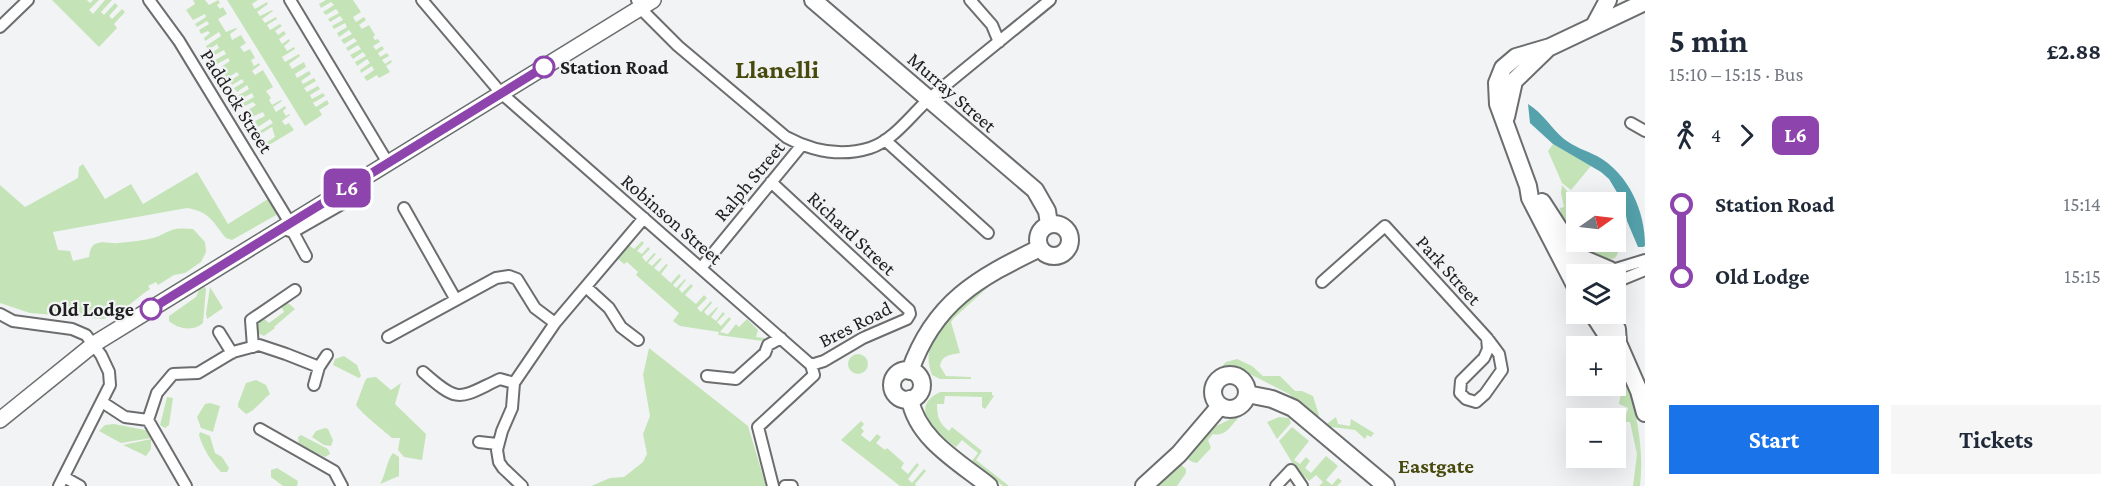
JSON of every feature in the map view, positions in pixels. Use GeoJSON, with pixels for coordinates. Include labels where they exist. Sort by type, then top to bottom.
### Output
{"type":"FeatureCollection","features":[{"type":"Feature","properties":{"kind":"main road","name":"Murray Street"},"geometry":{"type":"LineString","coordinates":[[813,0],[1035,190],[1047,212],[1049,224]]}},
{"type":"Feature","properties":{"kind":"main road"},"geometry":{"type":"LineString","coordinates":[[1594,26],[1608,0]]}},
{"type":"Feature","properties":{"kind":"main road"},"geometry":{"type":"LineString","coordinates":[[0,420],[93,344],[288,228],[349,187],[644,2]]}},
{"type":"Feature","properties":{"kind":"main road"},"geometry":{"type":"LineString","coordinates":[[1566,268],[1530,198],[1506,120],[1514,81],[1550,47],[1645,2]]}},
{"type":"Feature","properties":{"kind":"main road"},"geometry":{"type":"LineString","coordinates":[[1528,186],[1537,194],[1581,264]]}},
{"type":"Feature","properties":{"kind":"main road"},"geometry":{"type":"LineString","coordinates":[[1049,224],[1058,224],[1068,231],[1070,242],[1063,253],[1048,254],[1040,248],[1038,237],[1049,224]]}},
{"type":"Feature","properties":{"kind":"main road"},"geometry":{"type":"LineString","coordinates":[[989,486],[941,448],[920,427],[912,410],[910,399],[897,395],[892,382],[897,374],[910,371],[926,336],[948,305],[987,275],[1040,248]]}},
{"type":"Feature","properties":{"kind":"main road"},"geometry":{"type":"LineString","coordinates":[[1577,256],[1589,264]]}},
{"type":"Feature","properties":{"kind":"main road"},"geometry":{"type":"LineString","coordinates":[[1606,324],[1608,337],[1618,343],[1640,391],[1645,413]]}},
{"type":"Feature","properties":{"kind":"main road"},"geometry":{"type":"LineString","coordinates":[[1224,376],[1240,378],[1247,388],[1246,399],[1239,407],[1228,409],[1220,406],[1214,400],[1215,383],[1224,376]]}},
{"type":"Feature","properties":{"kind":"main road"},"geometry":{"type":"LineString","coordinates":[[1247,393],[1293,408],[1386,486]]}},
{"type":"Feature","properties":{"kind":"main road"},"geometry":{"type":"LineString","coordinates":[[1144,486],[1179,454],[1220,406]]}},
{"type":"Feature","properties":{"kind":"street"},"geometry":{"type":"LineString","coordinates":[[0,27],[28,0]]}},
{"type":"Feature","properties":{"kind":"street","name":"Paddock Street"},"geometry":{"type":"LineString","coordinates":[[149,0],[179,41],[306,256]]}},
{"type":"Feature","properties":{"kind":"street"},"geometry":{"type":"LineString","coordinates":[[290,0],[388,163]]}},
{"type":"Feature","properties":{"kind":"street","name":"Robinson Street"},"geometry":{"type":"LineString","coordinates":[[422,0],[501,93],[781,338],[813,370]]}},
{"type":"Feature","properties":{"kind":"street"},"geometry":{"type":"LineString","coordinates":[[970,0],[992,25],[999,42]]}},
{"type":"Feature","properties":{"kind":"street"},"geometry":{"type":"LineString","coordinates":[[644,2],[678,46],[786,137],[801,146],[847,153],[871,148],[885,140],[928,100],[1050,0]]}},
{"type":"Feature","properties":{"kind":"street"},"geometry":{"type":"LineString","coordinates":[[1631,123],[1645,131]]}},
{"type":"Feature","properties":{"kind":"street"},"geometry":{"type":"LineString","coordinates":[[885,140],[988,232]]}},
{"type":"Feature","properties":{"kind":"street","name":"Ralph Street"},"geometry":{"type":"LineString","coordinates":[[701,268],[801,146]]}},
{"type":"Feature","properties":{"kind":"street","name":"Richard Street"},"geometry":{"type":"LineString","coordinates":[[771,182],[909,310]]}},
{"type":"Feature","properties":{"kind":"street"},"geometry":{"type":"LineString","coordinates":[[404,207],[456,300]]}},
{"type":"Feature","properties":{"kind":"street"},"geometry":{"type":"LineString","coordinates":[[522,486],[500,462],[497,444],[512,408],[514,383],[555,323],[644,218]]}},
{"type":"Feature","properties":{"kind":"street","name":"Park Street"},"geometry":{"type":"LineString","coordinates":[[1322,282],[1385,226],[1486,338],[1499,354],[1502,370],[1485,394],[1476,402],[1466,399],[1460,393],[1461,381],[1484,357],[1488,350],[1486,338]]}},
{"type":"Feature","properties":{"kind":"street"},"geometry":{"type":"LineString","coordinates":[[1626,271],[1644,263]]}},
{"type":"Feature","properties":{"kind":"street"},"geometry":{"type":"LineString","coordinates":[[388,337],[496,278],[509,276],[520,283],[535,308],[555,323]]}},
{"type":"Feature","properties":{"kind":"street"},"geometry":{"type":"LineString","coordinates":[[586,287],[609,308],[621,327],[638,340]]}},
{"type":"Feature","properties":{"kind":"street"},"geometry":{"type":"LineString","coordinates":[[253,347],[251,320],[295,290]]}},
{"type":"Feature","properties":{"kind":"street","name":"Bres Road"},"geometry":{"type":"LineString","coordinates":[[813,370],[863,338],[907,319],[910,314],[909,310]]}},
{"type":"Feature","properties":{"kind":"street"},"geometry":{"type":"LineString","coordinates":[[0,314],[14,321],[72,329],[86,335],[109,372],[110,385],[61,482],[80,486]]}},
{"type":"Feature","properties":{"kind":"street"},"geometry":{"type":"LineString","coordinates":[[219,332],[232,352]]}},
{"type":"Feature","properties":{"kind":"street"},"geometry":{"type":"LineString","coordinates":[[707,376],[736,379],[765,353],[768,345],[781,338]]}},
{"type":"Feature","properties":{"kind":"street"},"geometry":{"type":"LineString","coordinates":[[186,486],[148,420],[157,393],[173,374],[198,373],[232,352],[259,345],[319,368]]}},
{"type":"Feature","properties":{"kind":"street"},"geometry":{"type":"LineString","coordinates":[[315,385],[319,368],[327,355]]}},
{"type":"Feature","properties":{"kind":"street"},"geometry":{"type":"LineString","coordinates":[[773,486],[758,427],[813,370]]}},
{"type":"Feature","properties":{"kind":"street"},"geometry":{"type":"LineString","coordinates":[[423,372],[442,389],[459,396],[472,394],[500,379],[514,383]]}},
{"type":"Feature","properties":{"kind":"street"},"geometry":{"type":"LineString","coordinates":[[102,402],[125,417],[148,420]]}},
{"type":"Feature","properties":{"kind":"street"},"geometry":{"type":"LineString","coordinates":[[260,429],[334,471],[342,486]]}},
{"type":"Feature","properties":{"kind":"street"},"geometry":{"type":"LineString","coordinates":[[479,442],[497,444]]}},
{"type":"Feature","properties":{"kind":"street"},"geometry":{"type":"LineString","coordinates":[[1276,486],[1292,470],[1302,486]]}},
{"type":"Feature","properties":{"kind":"street"},"geometry":{"type":"LineString","coordinates":[[785,486],[792,486]]}},
{"type":"Feature","properties":{"kind":"green space"},"geometry":{"type":"Polygon","coordinates":[[[52,0],[87,0],[90,3],[93,0],[99,0],[89,10],[93,14],[105,0],[112,0],[101,12],[104,15],[115,3],[118,6],[109,16],[112,19],[122,9],[125,12],[114,24],[117,28],[99,47],[52,0]]]}},
{"type":"Feature","properties":{"kind":"green space"},"geometry":{"type":"Polygon","coordinates":[[[193,0],[205,0],[209,5],[218,0],[220,3],[217,5],[220,9],[223,7],[227,14],[218,19],[226,32],[237,29],[230,34],[232,40],[241,35],[246,43],[240,47],[244,52],[250,49],[255,58],[251,60],[254,66],[259,63],[260,65],[252,71],[255,75],[263,70],[273,87],[266,91],[271,98],[269,100],[272,105],[282,101],[273,107],[276,112],[285,106],[283,111],[286,116],[290,115],[282,121],[285,125],[289,123],[294,130],[269,145],[267,142],[275,137],[272,127],[262,133],[260,131],[273,123],[270,119],[258,127],[255,121],[265,116],[263,112],[252,117],[248,110],[256,105],[253,102],[245,106],[243,103],[254,97],[252,93],[241,99],[239,95],[249,89],[247,85],[237,92],[234,88],[244,82],[242,79],[232,85],[230,81],[239,75],[237,72],[227,78],[221,67],[230,61],[228,58],[217,64],[215,60],[226,54],[224,50],[213,56],[211,53],[219,48],[217,44],[208,50],[206,46],[221,36],[219,32],[205,41],[204,38],[210,33],[208,31],[201,34],[199,30],[209,24],[207,21],[197,27],[195,24],[206,17],[205,14],[193,20],[186,10],[195,4],[193,0]]]}},
{"type":"Feature","properties":{"kind":"green space"},"geometry":{"type":"Polygon","coordinates":[[[227,0],[258,0],[252,4],[255,9],[267,2],[268,4],[257,12],[260,16],[273,11],[262,19],[265,23],[276,17],[277,19],[267,25],[270,30],[280,24],[282,26],[275,31],[278,35],[284,31],[286,34],[279,39],[282,44],[289,39],[290,41],[284,46],[287,51],[294,47],[295,49],[282,57],[285,62],[299,54],[300,56],[289,64],[292,69],[304,62],[306,67],[295,74],[297,78],[309,71],[311,74],[301,81],[303,84],[314,78],[316,81],[304,88],[307,92],[318,86],[320,89],[310,95],[312,99],[323,93],[325,96],[313,103],[316,107],[327,100],[329,104],[319,110],[322,115],[305,126],[227,0]]]}},
{"type":"Feature","properties":{"kind":"green space"},"geometry":{"type":"Polygon","coordinates":[[[326,0],[353,0],[361,12],[353,17],[356,22],[364,17],[366,20],[359,25],[362,29],[369,25],[375,35],[373,37],[380,42],[373,46],[376,50],[382,46],[384,49],[378,53],[380,57],[387,53],[389,56],[382,60],[385,64],[391,60],[392,62],[386,66],[390,72],[379,78],[377,75],[367,81],[364,77],[374,70],[372,66],[361,73],[360,70],[370,63],[367,59],[357,66],[355,62],[366,56],[363,52],[353,59],[350,55],[361,49],[358,45],[348,51],[346,48],[357,41],[354,38],[344,44],[341,40],[352,34],[349,30],[339,37],[337,33],[347,27],[345,23],[334,29],[332,26],[343,20],[340,16],[330,22],[328,19],[339,13],[336,9],[326,15],[323,12],[334,5],[331,2],[321,8],[319,4],[326,0]]]}},
{"type":"Feature","properties":{"kind":"green space"},"geometry":{"type":"Polygon","coordinates":[[[1553,144],[1591,166],[1571,190],[1562,183],[1548,151],[1553,144]]]}},
{"type":"Feature","properties":{"kind":"green space"},"geometry":{"type":"Polygon","coordinates":[[[83,164],[105,199],[131,184],[143,204],[197,172],[228,224],[268,199],[278,214],[232,240],[226,238],[206,215],[187,208],[53,232],[58,250],[70,251],[73,261],[89,257],[90,250],[98,243],[146,239],[179,229],[193,229],[205,242],[206,252],[201,262],[185,273],[174,275],[158,285],[156,282],[148,286],[150,289],[128,306],[103,319],[30,313],[0,303],[0,185],[25,207],[78,178],[79,167],[83,164]]]}},
{"type":"Feature","properties":{"kind":"green space"},"geometry":{"type":"Polygon","coordinates":[[[1562,185],[1568,192],[1566,222],[1560,208],[1564,207],[1562,185]]]}},
{"type":"Feature","properties":{"kind":"green space"},"geometry":{"type":"Polygon","coordinates":[[[642,241],[644,243],[637,251],[642,254],[648,247],[650,249],[642,257],[646,262],[654,253],[656,254],[648,263],[652,266],[660,258],[662,259],[654,268],[659,272],[666,264],[668,265],[661,274],[671,283],[679,274],[681,276],[673,285],[676,288],[685,279],[679,289],[682,293],[691,284],[693,286],[685,295],[696,304],[704,295],[707,298],[697,308],[701,312],[711,301],[712,303],[704,312],[708,316],[717,307],[711,317],[716,321],[723,312],[725,314],[717,322],[721,326],[729,317],[731,319],[720,332],[728,334],[736,324],[739,327],[747,319],[758,330],[756,337],[765,338],[763,341],[718,335],[719,332],[680,326],[673,321],[679,313],[636,275],[638,272],[627,262],[624,264],[617,258],[629,245],[634,249],[642,241]]]}},
{"type":"Feature","properties":{"kind":"green space"},"geometry":{"type":"Polygon","coordinates":[[[1593,252],[1618,252],[1615,258],[1601,257],[1593,252]]]}},
{"type":"Feature","properties":{"kind":"green space"},"geometry":{"type":"Polygon","coordinates":[[[986,282],[989,286],[951,322],[960,353],[945,358],[940,366],[946,376],[971,377],[971,379],[940,379],[932,375],[929,360],[930,346],[935,334],[953,311],[986,282]]]}},
{"type":"Feature","properties":{"kind":"green space"},"geometry":{"type":"Polygon","coordinates":[[[204,286],[206,289],[203,323],[195,328],[186,328],[169,321],[169,316],[196,297],[204,286]]]}},
{"type":"Feature","properties":{"kind":"green space"},"geometry":{"type":"Polygon","coordinates":[[[210,287],[223,308],[207,319],[206,314],[210,287]]]}},
{"type":"Feature","properties":{"kind":"green space"},"geometry":{"type":"Polygon","coordinates":[[[288,303],[295,309],[264,336],[258,333],[257,324],[262,317],[269,323],[284,312],[280,304],[288,303]]]}},
{"type":"Feature","properties":{"kind":"green space"},"geometry":{"type":"Polygon","coordinates":[[[649,348],[748,426],[766,486],[591,486],[610,478],[624,477],[643,462],[647,454],[643,434],[650,416],[643,375],[649,348]]]}},
{"type":"Feature","properties":{"kind":"green space"},"geometry":{"type":"Polygon","coordinates":[[[858,354],[865,357],[868,364],[865,371],[858,374],[851,371],[848,364],[851,357],[858,354]]]}},
{"type":"Feature","properties":{"kind":"green space"},"geometry":{"type":"Polygon","coordinates":[[[344,356],[357,365],[361,376],[359,378],[333,365],[335,359],[344,356]]]}},
{"type":"Feature","properties":{"kind":"green space"},"geometry":{"type":"Polygon","coordinates":[[[1237,359],[1252,366],[1263,376],[1280,376],[1295,391],[1302,391],[1313,396],[1319,415],[1316,420],[1289,394],[1234,367],[1219,369],[1226,362],[1237,359]]]}},
{"type":"Feature","properties":{"kind":"green space"},"geometry":{"type":"Polygon","coordinates":[[[376,377],[391,390],[401,383],[395,404],[426,434],[422,460],[404,457],[398,450],[400,438],[392,438],[356,405],[367,378],[376,377]]]}},
{"type":"Feature","properties":{"kind":"green space"},"geometry":{"type":"Polygon","coordinates":[[[256,380],[266,385],[270,394],[246,414],[238,407],[238,404],[246,383],[256,380]]]}},
{"type":"Feature","properties":{"kind":"green space"},"geometry":{"type":"Polygon","coordinates":[[[1626,381],[1640,437],[1640,486],[1633,486],[1637,454],[1630,422],[1626,422],[1628,408],[1619,404],[1620,396],[1626,396],[1626,381]]]}},
{"type":"Feature","properties":{"kind":"green space"},"geometry":{"type":"Polygon","coordinates":[[[940,392],[992,392],[994,396],[985,409],[982,407],[982,397],[945,396],[944,404],[937,404],[937,413],[949,431],[952,427],[982,451],[976,460],[1009,486],[1003,486],[972,461],[978,453],[962,440],[956,447],[929,421],[926,406],[930,398],[940,392]]]}},
{"type":"Feature","properties":{"kind":"green space"},"geometry":{"type":"Polygon","coordinates":[[[167,397],[173,398],[169,425],[165,428],[160,425],[167,397]]]}},
{"type":"Feature","properties":{"kind":"green space"},"geometry":{"type":"Polygon","coordinates":[[[205,404],[220,406],[213,432],[201,428],[197,417],[205,404]]]}},
{"type":"Feature","properties":{"kind":"green space"},"geometry":{"type":"Polygon","coordinates":[[[1237,416],[1238,418],[1227,430],[1221,434],[1213,434],[1208,440],[1211,448],[1197,463],[1185,457],[1212,428],[1237,416]]]}},
{"type":"Feature","properties":{"kind":"green space"},"geometry":{"type":"Polygon","coordinates":[[[1279,417],[1289,418],[1291,423],[1277,439],[1267,422],[1279,417]]]}},
{"type":"Feature","properties":{"kind":"green space"},"geometry":{"type":"Polygon","coordinates":[[[1336,417],[1338,424],[1350,426],[1351,419],[1374,433],[1371,437],[1367,435],[1365,439],[1355,430],[1324,426],[1336,417]]]}},
{"type":"Feature","properties":{"kind":"green space"},"geometry":{"type":"Polygon","coordinates":[[[861,421],[864,424],[861,428],[864,431],[861,435],[870,442],[877,434],[881,437],[876,443],[885,450],[887,448],[904,463],[901,468],[908,474],[917,463],[919,465],[908,479],[912,483],[924,469],[926,471],[915,484],[916,486],[900,486],[841,440],[861,421]]]}},
{"type":"Feature","properties":{"kind":"green space"},"geometry":{"type":"Polygon","coordinates":[[[114,424],[145,430],[150,433],[151,438],[121,443],[99,431],[105,425],[114,424]]]}},
{"type":"Feature","properties":{"kind":"green space"},"geometry":{"type":"Polygon","coordinates":[[[1292,427],[1309,441],[1294,460],[1300,464],[1306,457],[1310,461],[1305,468],[1311,473],[1326,456],[1338,466],[1326,480],[1332,485],[1338,478],[1342,481],[1337,486],[1319,486],[1323,482],[1316,475],[1309,481],[1296,469],[1279,441],[1292,427]]]}},
{"type":"Feature","properties":{"kind":"green space"},"geometry":{"type":"Polygon","coordinates":[[[328,429],[333,440],[331,446],[324,445],[312,437],[316,431],[328,429]]]}},
{"type":"Feature","properties":{"kind":"green space"},"geometry":{"type":"Polygon","coordinates":[[[200,432],[210,436],[215,453],[222,457],[229,468],[227,472],[221,472],[211,460],[200,440],[200,432]]]}},
{"type":"Feature","properties":{"kind":"green space"},"geometry":{"type":"Polygon","coordinates":[[[301,435],[328,449],[330,454],[325,457],[299,445],[298,437],[301,435]]]}},
{"type":"Feature","properties":{"kind":"green space"},"geometry":{"type":"Polygon","coordinates":[[[151,439],[151,449],[146,456],[123,445],[151,439]]]}},
{"type":"Feature","properties":{"kind":"green space"},"geometry":{"type":"Polygon","coordinates":[[[393,453],[399,457],[399,476],[380,484],[389,460],[393,453]]]}},
{"type":"Feature","properties":{"kind":"green space"},"geometry":{"type":"Polygon","coordinates":[[[1179,463],[1186,469],[1186,473],[1177,486],[1158,486],[1179,463]]]}},
{"type":"Feature","properties":{"kind":"green space"},"geometry":{"type":"Polygon","coordinates":[[[277,468],[298,481],[297,486],[283,486],[271,477],[271,470],[277,468]]]}},
{"type":"Feature","properties":{"kind":"water"},"geometry":{"type":"Polygon","coordinates":[[[1528,104],[1564,139],[1597,156],[1618,173],[1626,183],[1638,207],[1645,246],[1638,247],[1627,221],[1626,192],[1617,192],[1609,179],[1601,172],[1553,144],[1530,123],[1528,104]]]}},
{"type":"Feature","properties":{"kind":"bus line","name":"L6"},"geometry":{"type":"LineString","coordinates":[[151,309],[544,67]]}},
{"type":"Feature","properties":{"kind":"place","name":"Station Road"},"geometry":{"type":"Point","coordinates":[544,67]}},
{"type":"Feature","properties":{"kind":"place","name":"Old Lodge"},"geometry":{"type":"Point","coordinates":[151,309]}},
{"type":"Feature","properties":{"kind":"district","name":"Llanelli"},"geometry":{"type":"Point","coordinates":[777,69]}},
{"type":"Feature","properties":{"kind":"district","name":"Eastgate"},"geometry":{"type":"Point","coordinates":[1436,466]}}]}
